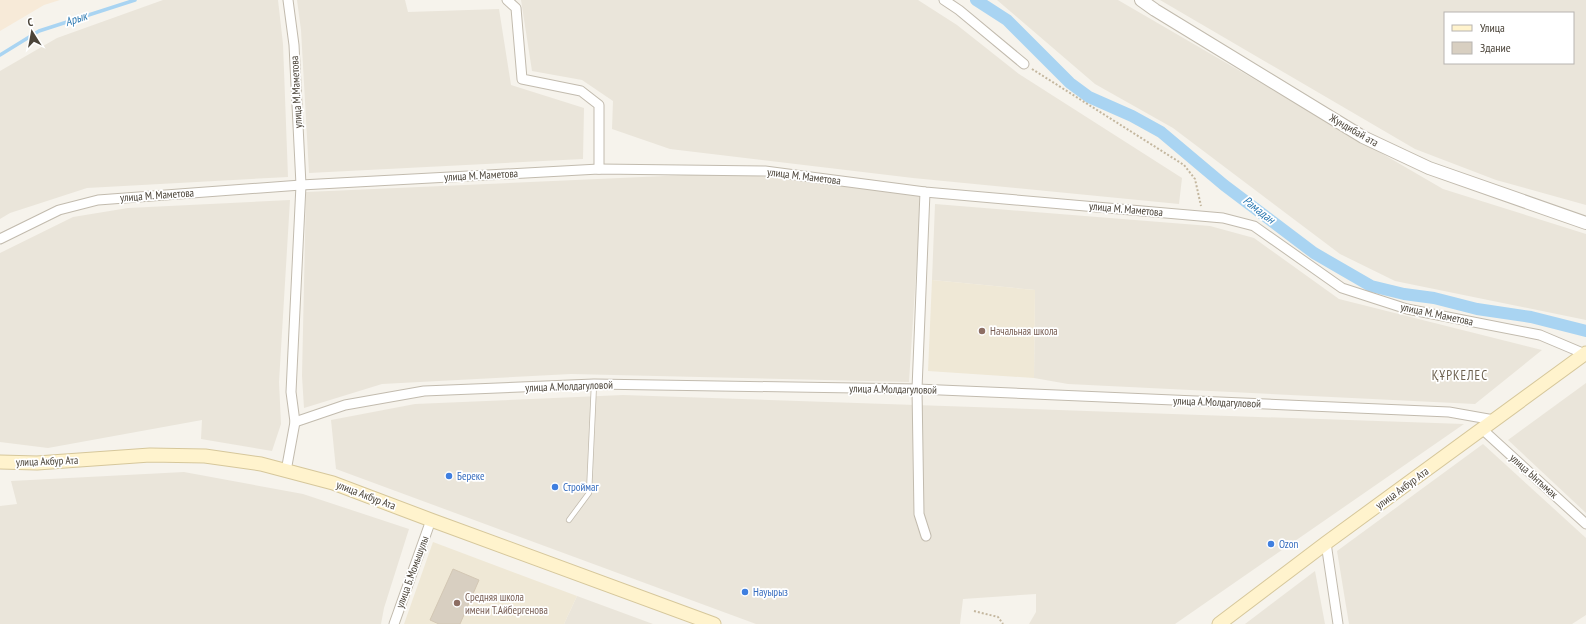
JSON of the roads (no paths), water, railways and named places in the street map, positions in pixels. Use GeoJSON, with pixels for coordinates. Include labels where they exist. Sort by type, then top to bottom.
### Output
{"type":"FeatureCollection","features":[{"type":"Feature","properties":{"kind":"main road","name":"улица Акбур Ата"},"geometry":{"type":"LineString","coordinates":[[1219,624],[1326,543],[1586,353]]}},
{"type":"Feature","properties":{"kind":"main road","name":"улица Акбур Ата"},"geometry":{"type":"LineString","coordinates":[[0,462],[37,463],[150,455],[205,456],[261,464],[333,483],[714,624]]}},
{"type":"Feature","properties":{"kind":"street","name":"улица М.Маметова"},"geometry":{"type":"LineString","coordinates":[[288,0],[294,45],[301,185]]}},
{"type":"Feature","properties":{"kind":"street"},"geometry":{"type":"LineString","coordinates":[[507,0],[516,8],[522,79],[581,91],[599,105],[599,169]]}},
{"type":"Feature","properties":{"kind":"street"},"geometry":{"type":"LineString","coordinates":[[944,0],[1024,64]]}},
{"type":"Feature","properties":{"kind":"street","name":"Жундибай ата"},"geometry":{"type":"LineString","coordinates":[[1141,0],[1155,10],[1303,99],[1363,138],[1429,168],[1586,223]]}},
{"type":"Feature","properties":{"kind":"street","name":"улица М. Маметова"},"geometry":{"type":"LineString","coordinates":[[0,239],[60,210],[98,200],[301,185],[599,169],[765,170],[925,192],[1224,218],[1254,226],[1342,288],[1407,309],[1540,335],[1586,353]]}},
{"type":"Feature","properties":{"kind":"street"},"geometry":{"type":"LineString","coordinates":[[286,471],[296,422],[291,392],[301,185]]}},
{"type":"Feature","properties":{"kind":"street"},"geometry":{"type":"LineString","coordinates":[[925,192],[917,389],[919,514],[926,536]]}},
{"type":"Feature","properties":{"kind":"street","name":"улица А.Молдагуловой"},"geometry":{"type":"LineString","coordinates":[[296,422],[345,405],[424,391],[594,384],[917,389],[1449,412],[1494,420]]}},
{"type":"Feature","properties":{"kind":"street","name":"улица Ынтымак"},"geometry":{"type":"LineString","coordinates":[[1482,429],[1586,524]]}},
{"type":"Feature","properties":{"kind":"street","name":"улица Б.Момышулы"},"geometry":{"type":"LineString","coordinates":[[394,624],[431,520]]}},
{"type":"Feature","properties":{"kind":"street"},"geometry":{"type":"LineString","coordinates":[[1326,543],[1338,624]]}},
{"type":"Feature","properties":{"kind":"lane"},"geometry":{"type":"LineString","coordinates":[[569,520],[589,493],[594,384]]}},
{"type":"Feature","properties":{"kind":"waterway","name":"Арык"},"geometry":{"type":"LineString","coordinates":[[0,55],[39,31],[135,0]]}},
{"type":"Feature","properties":{"kind":"waterway","name":"Рамадан"},"geometry":{"type":"LineString","coordinates":[[976,0],[1007,20],[1070,83],[1089,97],[1132,116],[1161,132],[1224,185],[1314,253],[1371,286],[1404,294],[1434,298],[1477,309],[1531,317],[1586,331]]}},
{"type":"Feature","properties":{"kind":"place","name":"Начальная школа"},"geometry":{"type":"Point","coordinates":[982,331]}},
{"type":"Feature","properties":{"kind":"place","name":"Береке"},"geometry":{"type":"Point","coordinates":[449,476]}},
{"type":"Feature","properties":{"kind":"place","name":"Строймаг"},"geometry":{"type":"Point","coordinates":[555,487]}},
{"type":"Feature","properties":{"kind":"place","name":"Ozon"},"geometry":{"type":"Point","coordinates":[1271,544]}},
{"type":"Feature","properties":{"kind":"place","name":"Науырыз"},"geometry":{"type":"Point","coordinates":[745,592]}},
{"type":"Feature","properties":{"kind":"place","name":"Средняя школа имени Т.Айбергенова"},"geometry":{"type":"Point","coordinates":[457,603]}},
{"type":"Feature","properties":{"kind":"district","name":"ҚҰРКЕЛЕС"},"geometry":{"type":"Point","coordinates":[1460,375]}}]}
